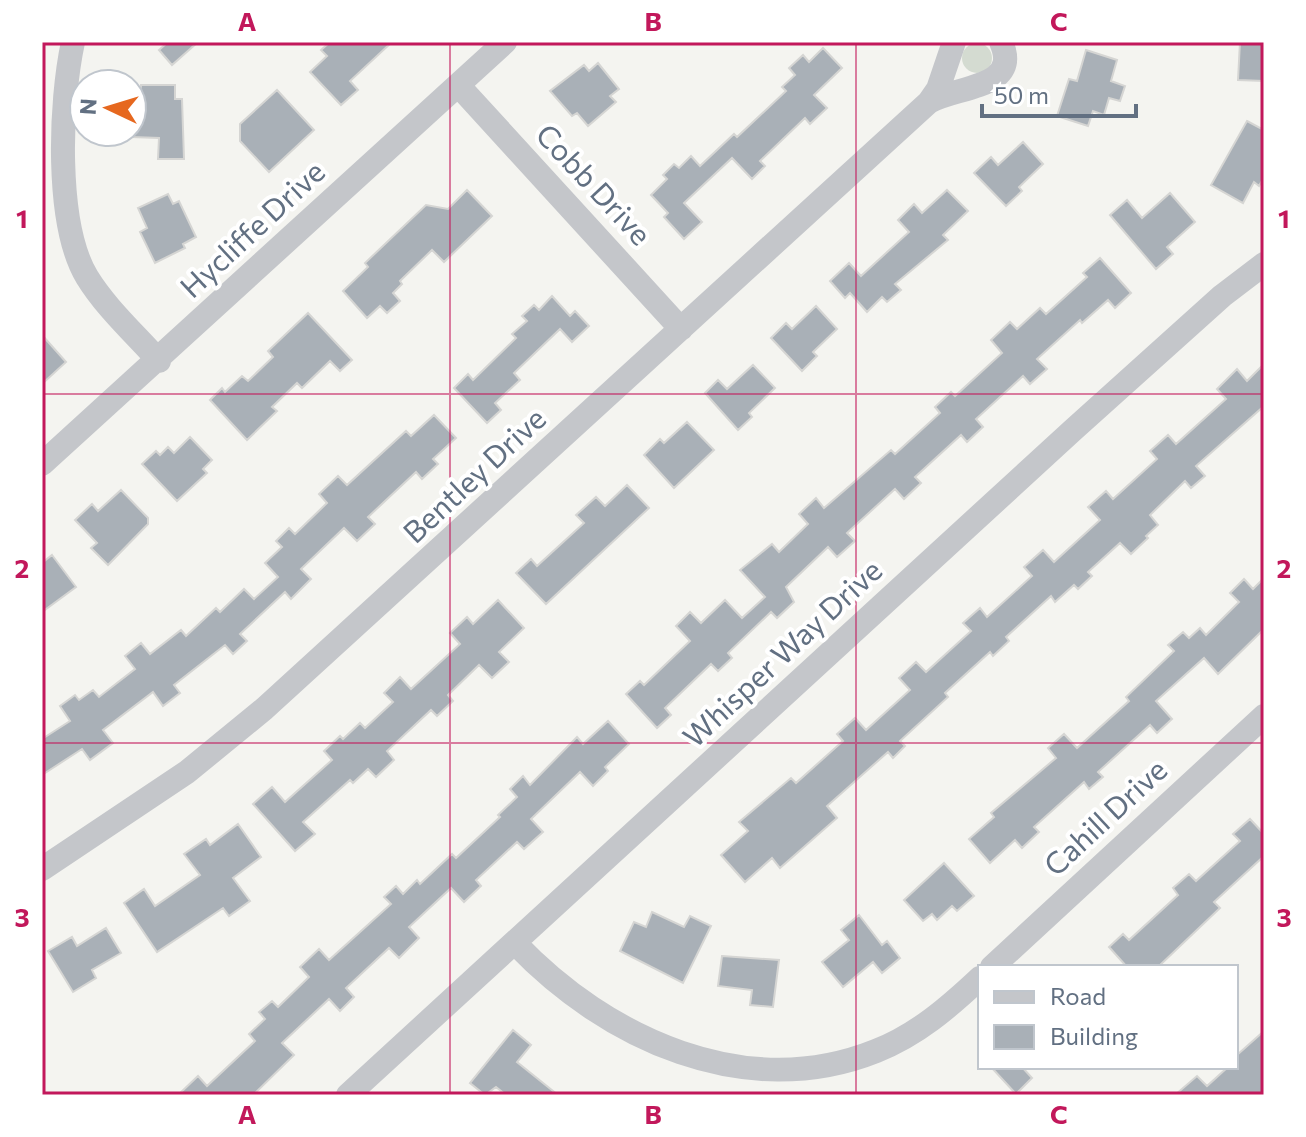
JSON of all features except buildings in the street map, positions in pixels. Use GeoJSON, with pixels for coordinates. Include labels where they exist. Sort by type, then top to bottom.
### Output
{"type":"FeatureCollection","features":[{"type":"Feature","properties":{"kind":"street"},"geometry":{"type":"LineString","coordinates":[[73,42],[65,172],[70,233],[87,277],[159,361]]}},
{"type":"Feature","properties":{"kind":"street","name":"Hycliffe Drive"},"geometry":{"type":"LineString","coordinates":[[42,464],[159,361],[505,42]]}},
{"type":"Feature","properties":{"kind":"street","name":"Bentley Drive"},"geometry":{"type":"LineString","coordinates":[[42,869],[187,772],[348,637],[929,102],[938,89],[954,42]]}},
{"type":"Feature","properties":{"kind":"street","name":"Bentley Drive"},"geometry":{"type":"LineString","coordinates":[[929,102],[956,90],[991,83],[1000,75],[1005,63],[1001,42]]}},
{"type":"Feature","properties":{"kind":"street","name":"Cobb Drive"},"geometry":{"type":"LineString","coordinates":[[458,85],[681,329]]}},
{"type":"Feature","properties":{"kind":"street","name":"Whisper Way Drive"},"geometry":{"type":"LineString","coordinates":[[348,1095],[1096,409],[1222,296],[1264,264]]}},
{"type":"Feature","properties":{"kind":"street","name":"Cahill Drive"},"geometry":{"type":"LineString","coordinates":[[994,965],[1264,716]]}},
{"type":"Feature","properties":{"kind":"street"},"geometry":{"type":"LineString","coordinates":[[515,943],[549,978],[592,1010],[676,1051],[741,1069],[814,1068],[878,1050],[929,1022],[978,980]]}},
{"type":"Feature","properties":{"kind":"shaded area"},"geometry":{"type":"Polygon","coordinates":[[[977,43],[988,47],[992,58],[988,69],[977,73],[966,69],[962,58],[966,47],[977,43]]]}}]}
